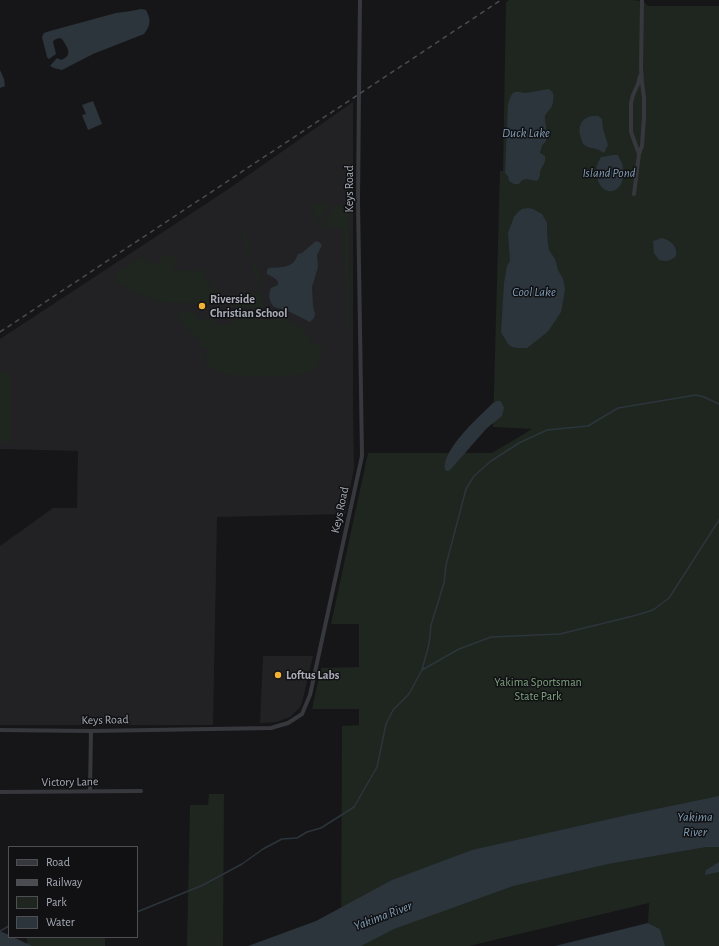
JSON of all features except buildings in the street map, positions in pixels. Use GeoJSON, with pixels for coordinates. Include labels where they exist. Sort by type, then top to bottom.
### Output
{"type":"FeatureCollection","features":[{"type":"Feature","properties":{"kind":"street","name":"Keys Road"},"geometry":{"type":"LineString","coordinates":[[0,730],[271,728],[288,723],[302,714],[310,695],[362,456],[358,201],[360,0]]}},
{"type":"Feature","properties":{"kind":"street"},"geometry":{"type":"LineString","coordinates":[[634,194],[639,154],[642,146],[644,117],[641,68],[642,0]]}},
{"type":"Feature","properties":{"kind":"street"},"geometry":{"type":"LineString","coordinates":[[639,154],[631,132],[631,103],[638,84],[641,68]]}},
{"type":"Feature","properties":{"kind":"street"},"geometry":{"type":"LineString","coordinates":[[90,791],[91,730]]}},
{"type":"Feature","properties":{"kind":"street","name":"Victory Lane"},"geometry":{"type":"LineString","coordinates":[[0,792],[141,791]]}},
{"type":"Feature","properties":{"kind":"shaded area"},"geometry":{"type":"Polygon","coordinates":[[[353,102],[354,468],[345,514],[217,517],[213,725],[0,725],[0,546],[53,508],[77,508],[78,451],[0,449],[0,339],[227,190],[353,102]]]}},
{"type":"Feature","properties":{"kind":"shaded area"},"geometry":{"type":"Polygon","coordinates":[[[263,656],[313,656],[300,707],[290,717],[277,722],[260,723],[263,656]]]}},
{"type":"Feature","properties":{"kind":"green space","name":"Yakima Sportsman State Park"},"geometry":{"type":"Polygon","coordinates":[[[509,0],[631,0],[643,1],[648,6],[719,6],[719,946],[665,946],[660,929],[648,923],[649,903],[469,946],[341,946],[342,726],[359,725],[359,709],[312,709],[321,668],[359,667],[359,624],[331,624],[368,453],[492,453],[532,429],[493,427],[500,171],[503,171],[506,2],[509,0]]]}},
{"type":"Feature","properties":{"kind":"green space"},"geometry":{"type":"Polygon","coordinates":[[[311,204],[328,204],[318,223],[311,204]]]}},
{"type":"Feature","properties":{"kind":"green space"},"geometry":{"type":"Polygon","coordinates":[[[348,205],[349,330],[346,330],[344,228],[326,228],[323,225],[334,206],[348,205]]]}},
{"type":"Feature","properties":{"kind":"green space"},"geometry":{"type":"Polygon","coordinates":[[[242,232],[246,237],[248,243],[247,245],[249,246],[250,253],[248,254],[240,233],[242,232]]]}},
{"type":"Feature","properties":{"kind":"green space"},"geometry":{"type":"Polygon","coordinates":[[[146,255],[145,260],[147,263],[160,263],[160,257],[176,256],[179,261],[173,261],[174,271],[195,270],[203,272],[209,284],[214,288],[218,303],[203,304],[164,302],[148,298],[116,282],[116,275],[146,255]]]}},
{"type":"Feature","properties":{"kind":"green space"},"geometry":{"type":"Polygon","coordinates":[[[254,263],[259,270],[262,287],[262,309],[235,307],[237,300],[259,291],[260,299],[261,289],[251,264],[254,263]]]}},
{"type":"Feature","properties":{"kind":"green space"},"geometry":{"type":"Polygon","coordinates":[[[195,312],[200,320],[214,319],[214,325],[233,323],[236,316],[241,313],[260,321],[276,318],[289,321],[300,327],[314,345],[320,344],[322,347],[319,364],[309,372],[292,376],[242,376],[222,373],[206,364],[205,360],[208,348],[200,347],[201,343],[178,319],[178,313],[195,312]]]}},
{"type":"Feature","properties":{"kind":"green space"},"geometry":{"type":"Polygon","coordinates":[[[0,371],[5,371],[11,377],[11,438],[7,442],[0,442],[0,371]]]}},
{"type":"Feature","properties":{"kind":"green space"},"geometry":{"type":"Polygon","coordinates":[[[209,794],[224,794],[223,946],[187,946],[190,805],[208,805],[209,794]]]}},
{"type":"Feature","properties":{"kind":"green space"},"geometry":{"type":"Polygon","coordinates":[[[27,938],[105,938],[105,946],[27,946],[27,938]]]}},
{"type":"Feature","properties":{"kind":"water"},"geometry":{"type":"Polygon","coordinates":[[[141,9],[146,10],[149,17],[149,25],[144,34],[93,54],[62,70],[50,66],[57,58],[61,60],[65,58],[68,51],[62,39],[59,38],[54,40],[53,42],[56,54],[49,59],[47,57],[42,37],[44,33],[116,13],[141,9]]]}},
{"type":"Feature","properties":{"kind":"water"},"geometry":{"type":"Polygon","coordinates":[[[0,70],[5,86],[0,88],[0,70]]]}},
{"type":"Feature","properties":{"kind":"water","name":"Duck Lake"},"geometry":{"type":"Polygon","coordinates":[[[549,89],[553,93],[553,101],[551,108],[545,116],[547,137],[545,143],[542,145],[540,153],[545,156],[545,159],[540,176],[537,181],[527,179],[522,180],[519,184],[514,184],[509,181],[508,176],[505,173],[508,105],[511,96],[516,92],[526,93],[549,89]]]}},
{"type":"Feature","properties":{"kind":"water"},"geometry":{"type":"Polygon","coordinates":[[[93,101],[102,124],[88,130],[82,115],[86,114],[82,105],[93,101]]]}},
{"type":"Feature","properties":{"kind":"water"},"geometry":{"type":"Polygon","coordinates":[[[592,116],[598,116],[602,119],[603,129],[608,145],[604,153],[583,144],[581,139],[579,130],[581,124],[585,119],[592,116]]]}},
{"type":"Feature","properties":{"kind":"water","name":"Island Pond"},"geometry":{"type":"Polygon","coordinates":[[[618,155],[622,163],[622,180],[617,189],[608,191],[603,189],[600,184],[596,174],[596,169],[601,157],[618,155]]]}},
{"type":"Feature","properties":{"kind":"water","name":"Cool Lake"},"geometry":{"type":"Polygon","coordinates":[[[528,208],[542,214],[547,223],[549,250],[555,259],[558,270],[563,279],[565,289],[561,312],[549,330],[527,348],[517,348],[508,344],[501,332],[504,283],[507,266],[510,261],[508,233],[514,217],[518,212],[522,209],[528,208]]]}},
{"type":"Feature","properties":{"kind":"water"},"geometry":{"type":"Polygon","coordinates":[[[662,238],[668,240],[675,246],[676,256],[670,260],[659,260],[654,253],[653,241],[662,238]]]}},
{"type":"Feature","properties":{"kind":"water"},"geometry":{"type":"Polygon","coordinates":[[[316,241],[322,245],[317,255],[318,267],[312,287],[315,314],[314,318],[310,322],[288,311],[274,307],[269,297],[271,288],[278,285],[278,282],[276,279],[267,274],[267,270],[269,268],[290,265],[296,259],[298,254],[302,253],[316,241]]]}},
{"type":"Feature","properties":{"kind":"water"},"geometry":{"type":"Polygon","coordinates":[[[497,401],[502,403],[504,408],[502,416],[487,428],[450,470],[445,470],[445,462],[449,453],[462,434],[493,403],[497,401]]]}},
{"type":"Feature","properties":{"kind":"water","name":"Yakima River"},"geometry":{"type":"Polygon","coordinates":[[[719,796],[719,847],[706,847],[608,864],[513,886],[394,929],[361,946],[248,946],[316,921],[392,880],[472,850],[719,796]]]}},
{"type":"Feature","properties":{"kind":"water","name":"Yakima River"},"geometry":{"type":"Polygon","coordinates":[[[719,862],[719,872],[705,875],[706,870],[719,862]]]}},
{"type":"Feature","properties":{"kind":"water"},"geometry":{"type":"Polygon","coordinates":[[[648,923],[660,929],[665,946],[555,946],[648,923]]]}},
{"type":"Feature","properties":{"kind":"water"},"geometry":{"type":"Polygon","coordinates":[[[0,931],[8,935],[8,938],[15,938],[32,946],[0,946],[0,931]]]}},
{"type":"Feature","properties":{"kind":"waterway"},"geometry":{"type":"LineString","coordinates":[[422,670],[429,644],[431,625],[444,583],[446,565],[466,489],[474,476],[491,461],[519,443],[547,430],[588,426],[618,408],[696,395],[719,404]]}},
{"type":"Feature","properties":{"kind":"waterway"},"geometry":{"type":"LineString","coordinates":[[138,912],[203,885],[242,864],[263,849],[282,839],[297,838],[307,832],[321,828],[354,807],[377,767],[386,724],[393,710],[409,694],[422,670],[459,649],[491,637],[560,634],[653,610],[669,598],[719,520]]}},
{"type":"Feature","properties":{"kind":"waterway"},"geometry":{"type":"LineString","coordinates":[[0,931],[8,927]]}},
{"type":"Feature","properties":{"kind":"railway"},"geometry":{"type":"LineString","coordinates":[[0,332],[501,0]]}},
{"type":"Feature","properties":{"kind":"place","name":"Riverside Christian School"},"geometry":{"type":"Point","coordinates":[202,306]}},
{"type":"Feature","properties":{"kind":"place","name":"Loftus Labs"},"geometry":{"type":"Point","coordinates":[278,675]}}]}
